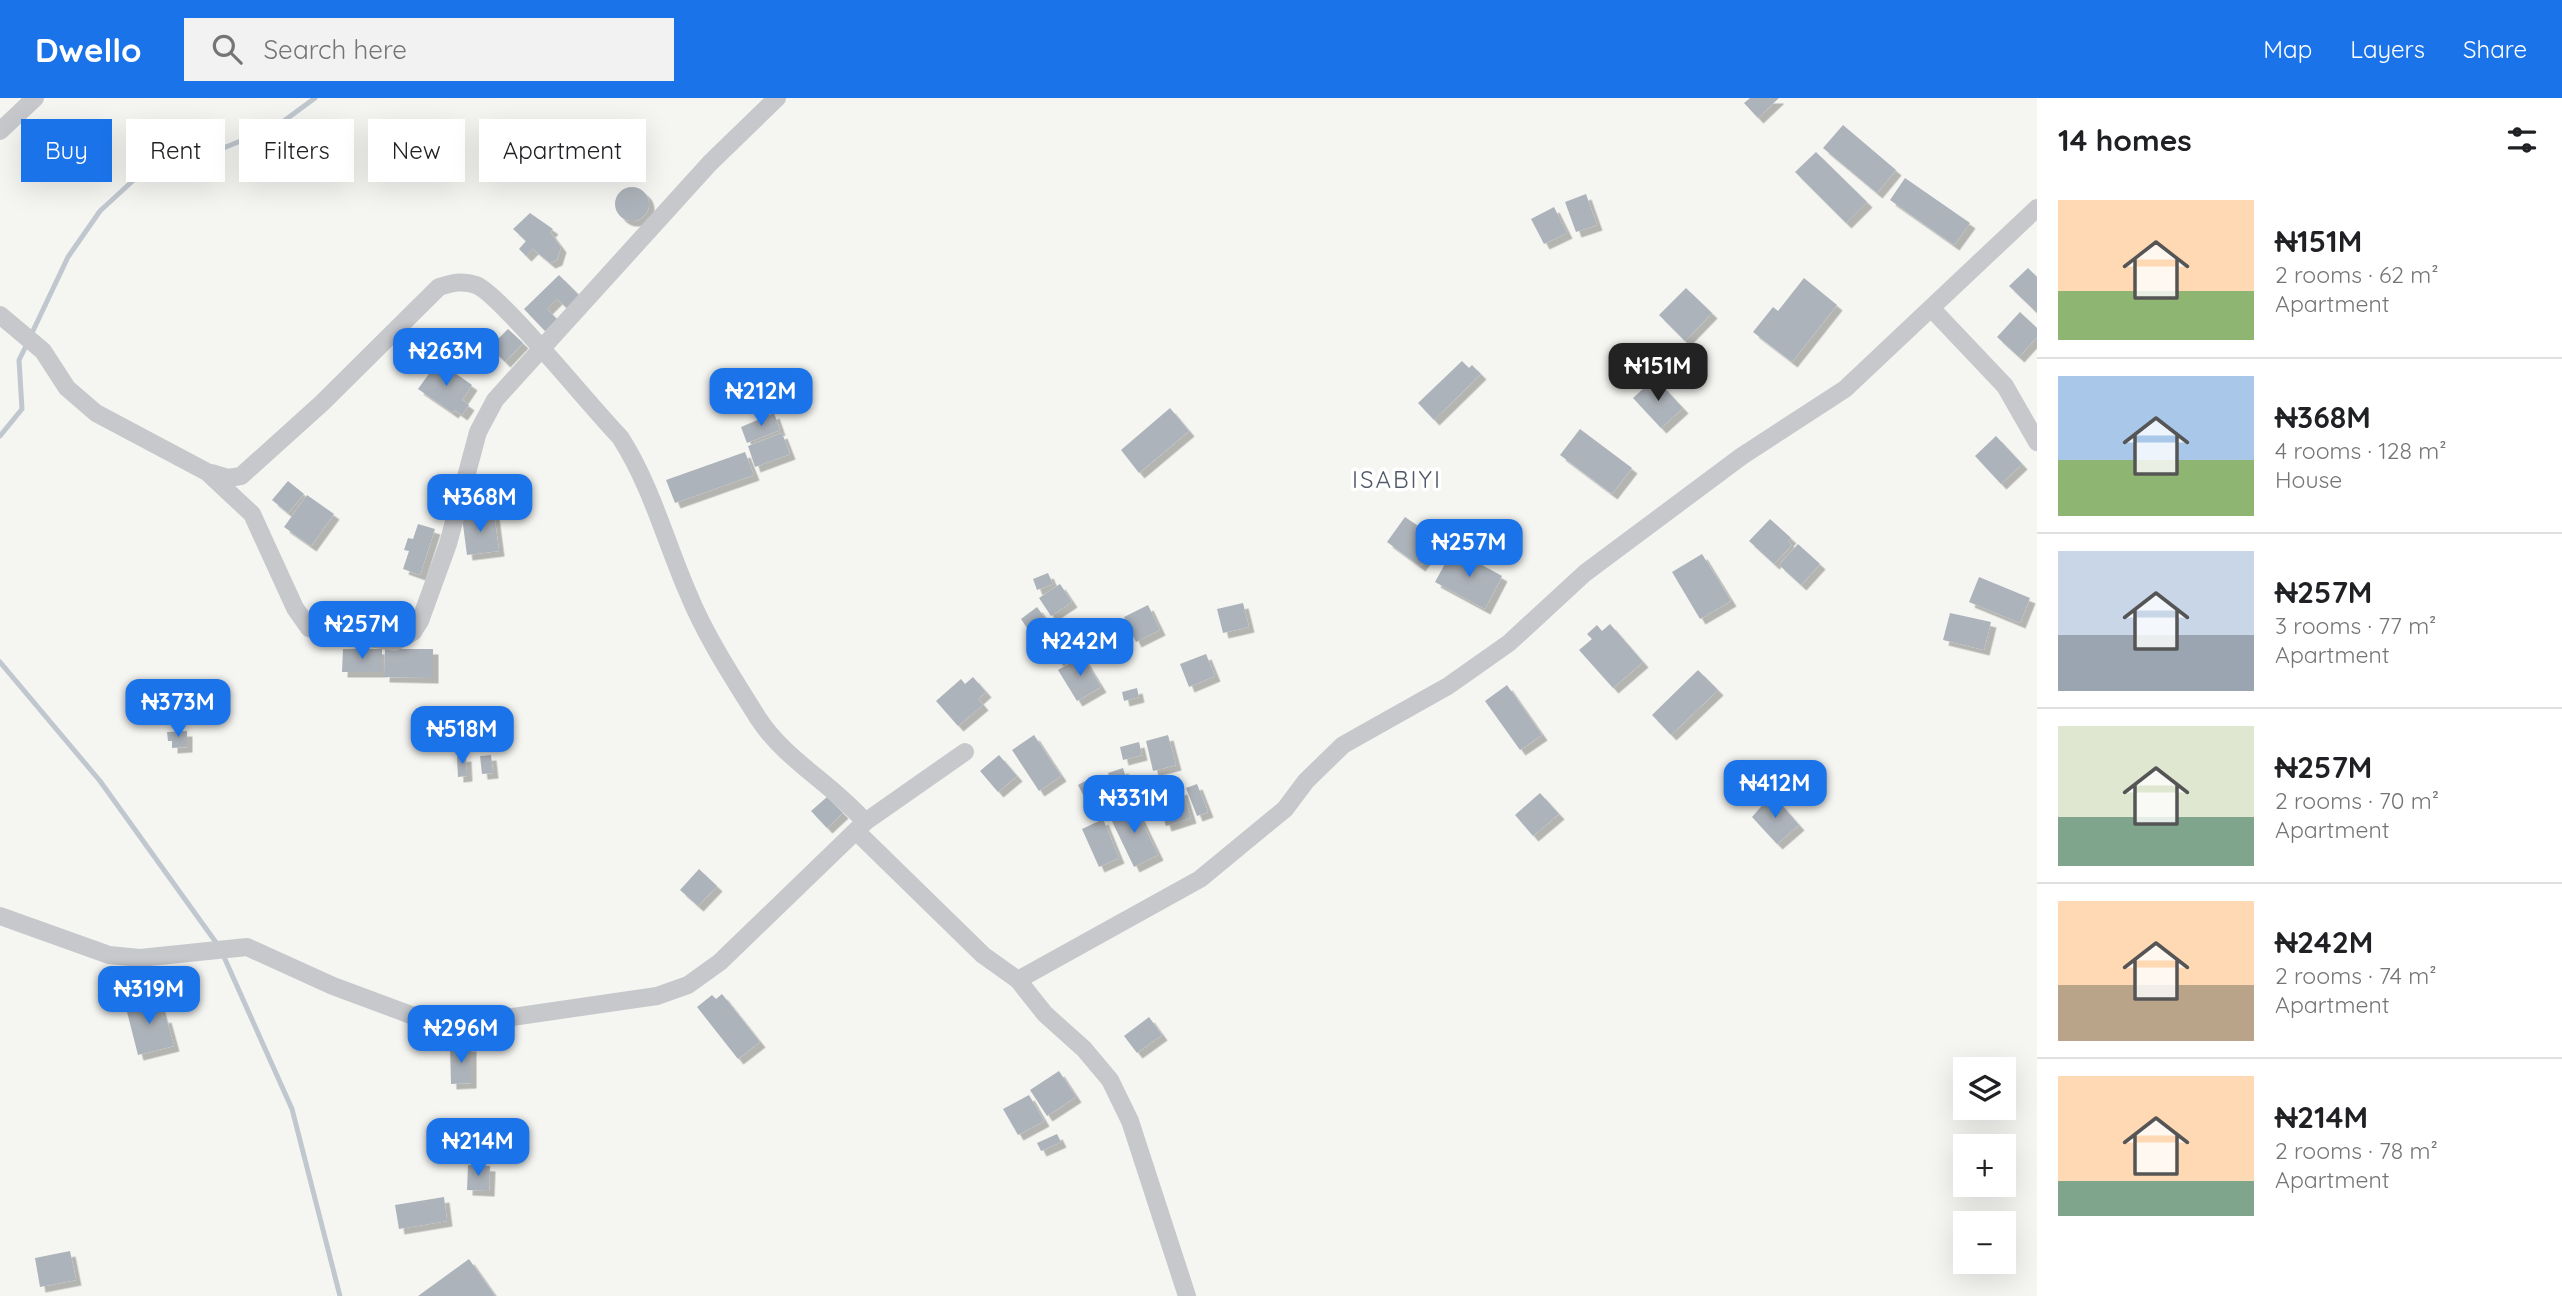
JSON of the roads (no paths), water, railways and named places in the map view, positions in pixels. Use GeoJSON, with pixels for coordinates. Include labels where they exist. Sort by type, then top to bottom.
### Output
{"type":"FeatureCollection","features":[{"type":"Feature","properties":{"kind":"street"},"geometry":{"type":"LineString","coordinates":[[0,131],[35,98]]}},
{"type":"Feature","properties":{"kind":"street"},"geometry":{"type":"LineString","coordinates":[[207,472],[252,514],[295,608],[309,628],[395,642],[405,638],[420,621],[449,544],[484,417],[503,390],[710,163],[777,98]]}},
{"type":"Feature","properties":{"kind":"street"},"geometry":{"type":"LineString","coordinates":[[1018,980],[1200,879],[1285,809],[1325,760],[1343,746],[1448,686],[1509,643],[1586,573],[1742,456],[1845,389],[2037,208]]}},
{"type":"Feature","properties":{"kind":"street"},"geometry":{"type":"LineString","coordinates":[[0,315],[43,351],[67,387],[96,412],[207,472],[229,478],[240,476],[322,403],[439,286],[458,281],[479,286],[620,437],[635,460],[692,603],[761,722],[815,777],[851,805],[861,827],[984,955],[1018,980],[1045,1014],[1084,1049],[1110,1080],[1130,1121],[1187,1296]]}},
{"type":"Feature","properties":{"kind":"street"},"geometry":{"type":"LineString","coordinates":[[1932,309],[2005,386],[2037,442]]}},
{"type":"Feature","properties":{"kind":"street"},"geometry":{"type":"LineString","coordinates":[[0,916],[109,956],[141,958],[247,947],[333,986],[411,1015],[471,1023],[657,996],[688,985],[720,961],[819,864],[861,827],[965,752]]}},
{"type":"Feature","properties":{"kind":"waterway"},"geometry":{"type":"LineString","coordinates":[[31,335],[68,257],[100,211],[150,165],[221,149],[277,126],[315,98]]}},
{"type":"Feature","properties":{"kind":"waterway"},"geometry":{"type":"LineString","coordinates":[[0,436],[22,409],[19,360],[27,344]]}},
{"type":"Feature","properties":{"kind":"waterway"},"geometry":{"type":"LineString","coordinates":[[0,662],[100,781],[220,948],[292,1109],[340,1296]]}},
{"type":"Feature","properties":{"kind":"district","name":"ISABIYI"},"geometry":{"type":"Point","coordinates":[1397,479]}}]}
